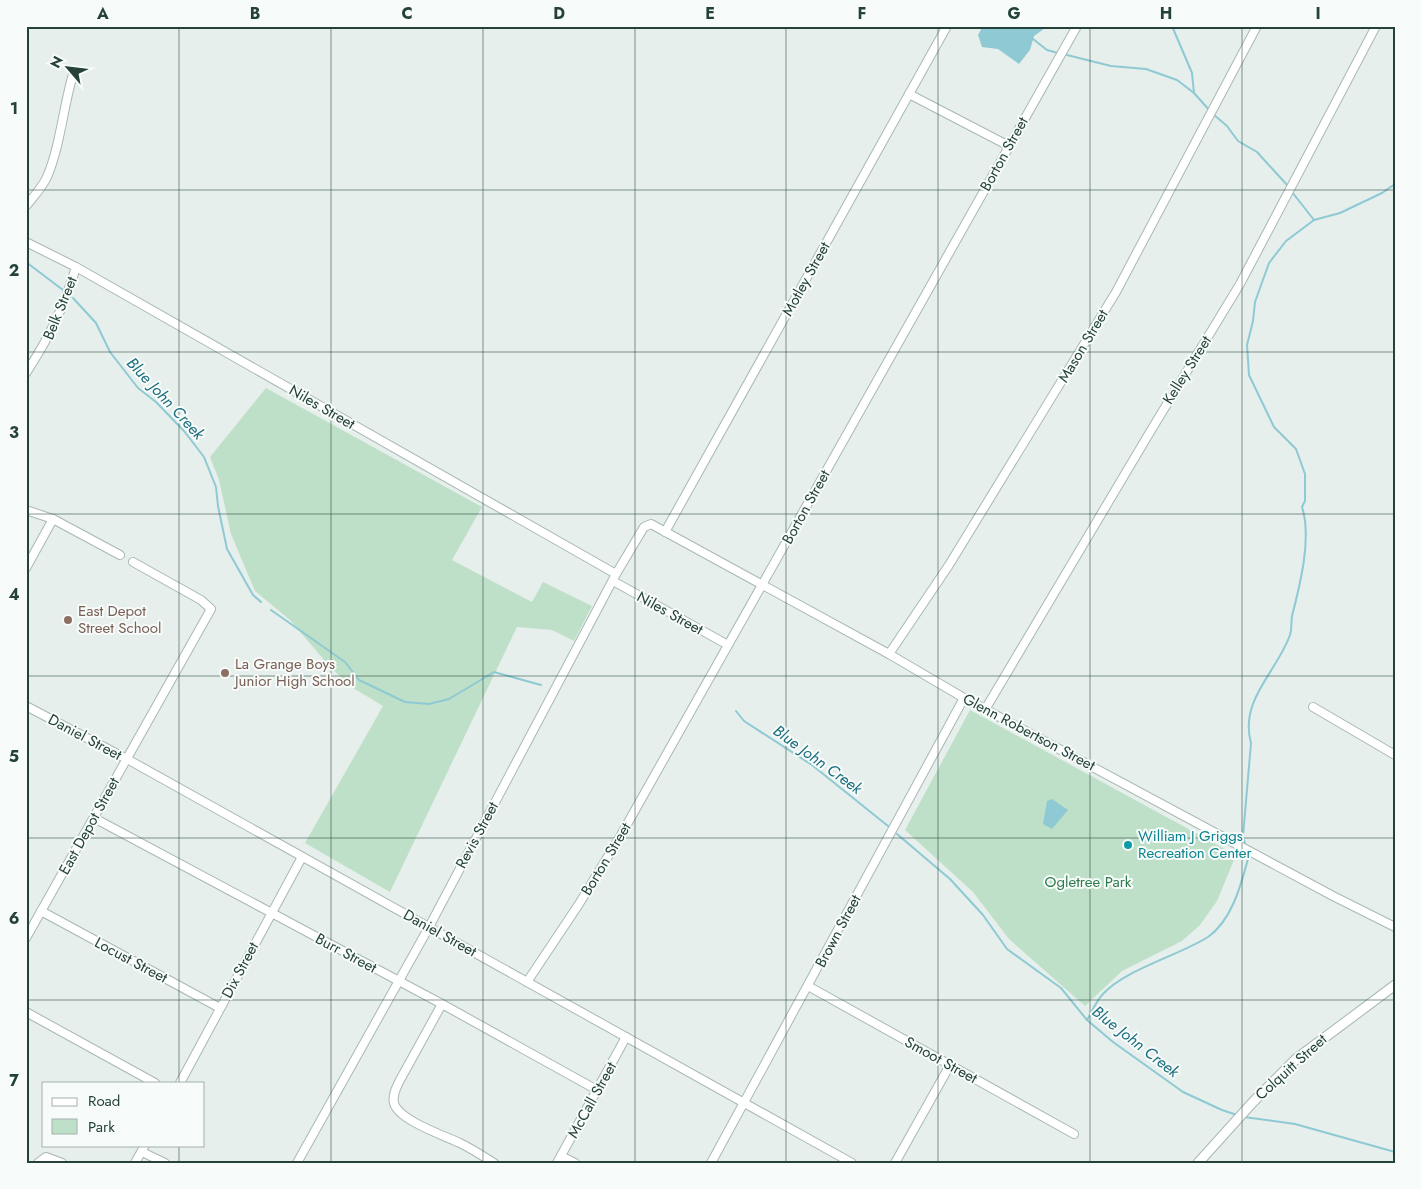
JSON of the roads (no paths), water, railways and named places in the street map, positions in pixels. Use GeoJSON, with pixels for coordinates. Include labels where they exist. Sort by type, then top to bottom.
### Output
{"type":"FeatureCollection","features":[{"type":"Feature","properties":{"kind":"street","name":"Motley Street"},"geometry":{"type":"LineString","coordinates":[[665,532],[947,26]]}},
{"type":"Feature","properties":{"kind":"street","name":"Borton Street"},"geometry":{"type":"LineString","coordinates":[[526,982],[579,904],[621,835],[1077,26]]}},
{"type":"Feature","properties":{"kind":"street","name":"Mason Street"},"geometry":{"type":"LineString","coordinates":[[889,654],[949,565],[1116,292],[1257,26]]}},
{"type":"Feature","properties":{"kind":"street","name":"Kelley Street"},"geometry":{"type":"LineString","coordinates":[[986,708],[1240,284],[1376,26]]}},
{"type":"Feature","properties":{"kind":"street"},"geometry":{"type":"LineString","coordinates":[[26,206],[46,179],[58,139],[66,96],[74,71]]}},
{"type":"Feature","properties":{"kind":"street"},"geometry":{"type":"LineString","coordinates":[[909,94],[1009,146]]}},
{"type":"Feature","properties":{"kind":"street","name":"Niles Street"},"geometry":{"type":"LineString","coordinates":[[26,242],[76,267],[615,577],[728,645]]}},
{"type":"Feature","properties":{"kind":"street","name":"Belk Street"},"geometry":{"type":"LineString","coordinates":[[26,373],[48,340],[66,298],[76,267]]}},
{"type":"Feature","properties":{"kind":"street"},"geometry":{"type":"LineString","coordinates":[[26,510],[53,519],[120,555]]}},
{"type":"Feature","properties":{"kind":"street"},"geometry":{"type":"LineString","coordinates":[[26,568],[53,519]]}},
{"type":"Feature","properties":{"kind":"street","name":"Revis Street"},"geometry":{"type":"LineString","coordinates":[[297,1163],[428,927],[615,577],[644,527],[651,524],[665,532]]}},
{"type":"Feature","properties":{"kind":"street","name":"Glenn Robertson Street"},"geometry":{"type":"LineString","coordinates":[[665,532],[889,654],[964,698],[986,708],[1333,896],[1395,927]]}},
{"type":"Feature","properties":{"kind":"street","name":"East Depot Street"},"geometry":{"type":"LineString","coordinates":[[26,938],[211,609],[201,600],[134,562]]}},
{"type":"Feature","properties":{"kind":"street","name":"Brown Street"},"geometry":{"type":"LineString","coordinates":[[711,1163],[964,698]]}},
{"type":"Feature","properties":{"kind":"street","name":"Daniel Street"},"geometry":{"type":"LineString","coordinates":[[26,706],[126,759],[852,1163]]}},
{"type":"Feature","properties":{"kind":"street"},"geometry":{"type":"LineString","coordinates":[[1313,707],[1395,755]]}},
{"type":"Feature","properties":{"kind":"street","name":"Burr Street"},"geometry":{"type":"LineString","coordinates":[[94,818],[442,1004],[597,1090]]}},
{"type":"Feature","properties":{"kind":"street","name":"Dix Street"},"geometry":{"type":"LineString","coordinates":[[181,1082],[302,857]]}},
{"type":"Feature","properties":{"kind":"street","name":"Locust Street"},"geometry":{"type":"LineString","coordinates":[[41,911],[220,1008]]}},
{"type":"Feature","properties":{"kind":"street","name":"Colquitt Street"},"geometry":{"type":"LineString","coordinates":[[1198,1163],[1253,1102],[1296,1060],[1395,985]]}},
{"type":"Feature","properties":{"kind":"street","name":"Smoot Street"},"geometry":{"type":"LineString","coordinates":[[808,986],[1074,1134]]}},
{"type":"Feature","properties":{"kind":"street"},"geometry":{"type":"LineString","coordinates":[[442,1004],[400,1080],[395,1092],[394,1103],[401,1112],[411,1119],[462,1144],[494,1163]]}},
{"type":"Feature","properties":{"kind":"street"},"geometry":{"type":"LineString","coordinates":[[26,1012],[154,1082]]}},
{"type":"Feature","properties":{"kind":"street","name":"McCall Street"},"geometry":{"type":"LineString","coordinates":[[559,1159],[626,1037]]}},
{"type":"Feature","properties":{"kind":"street"},"geometry":{"type":"LineString","coordinates":[[895,1163],[950,1065]]}},
{"type":"Feature","properties":{"kind":"street"},"geometry":{"type":"LineString","coordinates":[[135,1163],[143,1148],[165,1163]]}},
{"type":"Feature","properties":{"kind":"street"},"geometry":{"type":"LineString","coordinates":[[38,1163],[46,1157],[62,1163]]}},
{"type":"Feature","properties":{"kind":"street"},"geometry":{"type":"LineString","coordinates":[[559,1159],[574,1163]]}},
{"type":"Feature","properties":{"kind":"water"},"geometry":{"type":"Polygon","coordinates":[[[983,26],[1048,26],[1034,36],[1030,50],[1019,64],[998,49],[982,47],[978,35],[983,26]]]}},
{"type":"Feature","properties":{"kind":"water"},"geometry":{"type":"Polygon","coordinates":[[[1052,799],[1068,810],[1052,829],[1043,824],[1047,801],[1052,799]]]}},
{"type":"Feature","properties":{"kind":"waterway"},"geometry":{"type":"LineString","coordinates":[[1172,26],[1192,73],[1194,93]]}},
{"type":"Feature","properties":{"kind":"waterway"},"geometry":{"type":"LineString","coordinates":[[1033,39],[1047,50],[1058,53]]}},
{"type":"Feature","properties":{"kind":"waterway"},"geometry":{"type":"LineString","coordinates":[[1063,54],[1111,66],[1146,69],[1177,80],[1194,93],[1210,111]]}},
{"type":"Feature","properties":{"kind":"waterway"},"geometry":{"type":"LineString","coordinates":[[1213,114],[1227,126],[1238,141],[1257,152],[1288,186]]}},
{"type":"Feature","properties":{"kind":"waterway"},"geometry":{"type":"LineString","coordinates":[[1246,847],[1243,836],[1251,743],[1250,713],[1261,687],[1290,635],[1292,616],[1304,562],[1306,533],[1302,507],[1305,501],[1305,474],[1296,449],[1274,427],[1249,375],[1247,345],[1253,321],[1255,302],[1269,263],[1286,241],[1314,220],[1340,213],[1382,193],[1395,184]]}},
{"type":"Feature","properties":{"kind":"waterway"},"geometry":{"type":"LineString","coordinates":[[1292,192],[1314,220]]}},
{"type":"Feature","properties":{"kind":"waterway","name":"Blue John Creek"},"geometry":{"type":"LineString","coordinates":[[26,262],[63,290]]}},
{"type":"Feature","properties":{"kind":"waterway","name":"Blue John Creek"},"geometry":{"type":"LineString","coordinates":[[73,298],[96,323],[110,352],[138,388],[156,402],[184,431],[204,457],[216,487],[227,549],[253,595],[261,602]]}},
{"type":"Feature","properties":{"kind":"waterway","name":"Blue John Creek"},"geometry":{"type":"LineString","coordinates":[[271,610],[345,662],[359,680],[405,702],[429,704],[449,699],[494,672],[541,685]]}},
{"type":"Feature","properties":{"kind":"waterway","name":"Blue John Creek"},"geometry":{"type":"LineString","coordinates":[[736,711],[744,721],[812,765],[888,826]]}},
{"type":"Feature","properties":{"kind":"waterway","name":"Blue John Creek"},"geometry":{"type":"LineString","coordinates":[[897,834],[950,879],[983,915],[1007,949],[1061,988],[1087,1020],[1113,1042],[1183,1092],[1237,1115]]}},
{"type":"Feature","properties":{"kind":"waterway"},"geometry":{"type":"LineString","coordinates":[[1087,1020],[1096,1003],[1112,985],[1138,970],[1196,944],[1216,930],[1229,912],[1234,901],[1248,859],[1247,854]]}},
{"type":"Feature","properties":{"kind":"waterway","name":"Blue John Creek"},"geometry":{"type":"LineString","coordinates":[[1244,1117],[1295,1124],[1395,1152]]}},
{"type":"Feature","properties":{"kind":"place","name":"East Depot Street School"},"geometry":{"type":"Point","coordinates":[68,620]}},
{"type":"Feature","properties":{"kind":"place","name":"La Grange Boys Junior High School"},"geometry":{"type":"Point","coordinates":[225,673]}},
{"type":"Feature","properties":{"kind":"place","name":"William J Griggs Recreation Center"},"geometry":{"type":"Point","coordinates":[1128,845]}},
{"type":"Feature","properties":{"kind":"park label","name":"Ogletree Park"},"geometry":{"type":"Point","coordinates":[1088,882]}}]}
